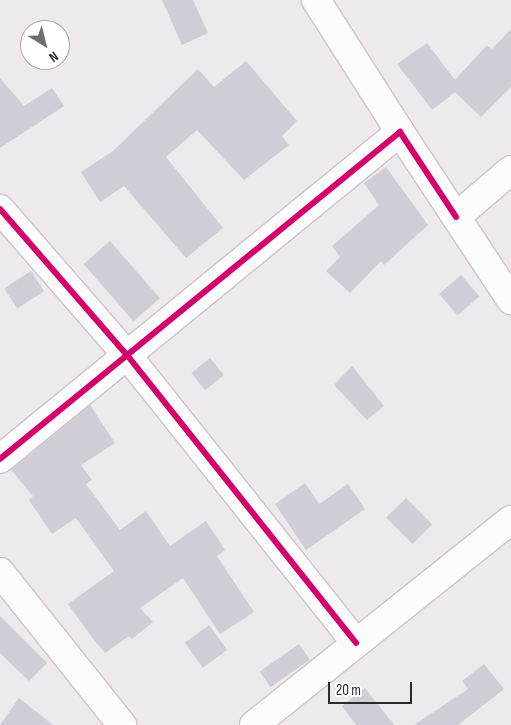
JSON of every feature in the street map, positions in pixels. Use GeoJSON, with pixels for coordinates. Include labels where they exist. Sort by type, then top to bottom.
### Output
{"type":"FeatureCollection","features":[{"type":"Feature","properties":{"kind":"street"},"geometry":{"type":"LineString","coordinates":[[316,0],[400,132],[511,300]]}},
{"type":"Feature","properties":{"kind":"street"},"geometry":{"type":"LineString","coordinates":[[0,459],[400,132]]}},
{"type":"Feature","properties":{"kind":"street"},"geometry":{"type":"LineString","coordinates":[[456,217],[511,170]]}},
{"type":"Feature","properties":{"kind":"street"},"geometry":{"type":"LineString","coordinates":[[0,209],[127,355],[356,643]]}},
{"type":"Feature","properties":{"kind":"street"},"geometry":{"type":"LineString","coordinates":[[254,725],[511,520]]}},
{"type":"Feature","properties":{"kind":"street"},"geometry":{"type":"LineString","coordinates":[[0,572],[122,725]]}},
{"type":"Feature","properties":{"kind":"building"},"geometry":{"type":"Polygon","coordinates":[[[162,0],[193,0],[208,33],[182,45],[162,0]]]}},
{"type":"Feature","properties":{"kind":"building"},"geometry":{"type":"Polygon","coordinates":[[[511,29],[511,87],[481,117],[455,92],[432,110],[397,64],[427,43],[455,80],[487,45],[492,49],[511,29]]]}},
{"type":"Feature","properties":{"kind":"building"},"geometry":{"type":"Polygon","coordinates":[[[246,61],[297,121],[282,136],[289,145],[244,180],[197,130],[166,157],[223,228],[186,258],[124,186],[100,202],[81,172],[113,151],[198,69],[214,87],[246,61]]]}},
{"type":"Feature","properties":{"kind":"building"},"geometry":{"type":"Polygon","coordinates":[[[0,78],[24,106],[52,88],[64,106],[0,148],[0,78]]]}},
{"type":"Feature","properties":{"kind":"building"},"geometry":{"type":"Polygon","coordinates":[[[386,167],[428,225],[384,265],[381,261],[350,293],[326,271],[340,257],[332,246],[379,205],[364,183],[386,167]]]}},
{"type":"Feature","properties":{"kind":"building"},"geometry":{"type":"Polygon","coordinates":[[[110,241],[160,298],[133,321],[84,264],[110,241]]]}},
{"type":"Feature","properties":{"kind":"building"},"geometry":{"type":"Polygon","coordinates":[[[31,271],[44,291],[17,309],[4,288],[31,271]]]}},
{"type":"Feature","properties":{"kind":"building"},"geometry":{"type":"Polygon","coordinates":[[[461,275],[479,296],[457,315],[439,294],[461,275]]]}},
{"type":"Feature","properties":{"kind":"building"},"geometry":{"type":"Polygon","coordinates":[[[210,358],[224,375],[205,390],[191,373],[210,358]]]}},
{"type":"Feature","properties":{"kind":"building"},"geometry":{"type":"Polygon","coordinates":[[[352,366],[384,406],[367,420],[334,385],[352,366]]]}},
{"type":"Feature","properties":{"kind":"building"},"geometry":{"type":"Polygon","coordinates":[[[90,405],[115,443],[81,465],[92,480],[86,484],[120,530],[146,511],[170,546],[206,521],[225,550],[217,556],[254,612],[220,634],[183,578],[140,608],[153,622],[132,639],[129,636],[105,653],[94,640],[68,604],[114,571],[76,518],[52,534],[29,500],[33,496],[11,470],[90,405]]]}},
{"type":"Feature","properties":{"kind":"building"},"geometry":{"type":"Polygon","coordinates":[[[305,483],[319,504],[348,484],[365,509],[306,550],[275,504],[305,483]]]}},
{"type":"Feature","properties":{"kind":"building"},"geometry":{"type":"Polygon","coordinates":[[[406,498],[432,524],[412,544],[386,518],[406,498]]]}},
{"type":"Feature","properties":{"kind":"building"},"geometry":{"type":"Polygon","coordinates":[[[0,616],[47,663],[29,681],[0,653],[0,616]]]}},
{"type":"Feature","properties":{"kind":"building"},"geometry":{"type":"Polygon","coordinates":[[[209,625],[227,650],[203,668],[185,643],[209,625]]]}},
{"type":"Feature","properties":{"kind":"building"},"geometry":{"type":"Polygon","coordinates":[[[299,644],[310,660],[271,687],[260,672],[299,644]]]}},
{"type":"Feature","properties":{"kind":"building"},"geometry":{"type":"Polygon","coordinates":[[[484,664],[504,689],[458,725],[414,725],[468,689],[462,681],[484,664]]]}},
{"type":"Feature","properties":{"kind":"building"},"geometry":{"type":"Polygon","coordinates":[[[365,688],[394,725],[356,725],[342,706],[365,688]]]}},
{"type":"Feature","properties":{"kind":"building"},"geometry":{"type":"Polygon","coordinates":[[[19,698],[53,725],[0,725],[19,698]]]}},
{"type":"Feature","properties":{"kind":"cycle path"},"geometry":{"type":"LineString","coordinates":[[0,459],[400,132],[456,217]]}},
{"type":"Feature","properties":{"kind":"cycle path"},"geometry":{"type":"LineString","coordinates":[[0,209],[127,355],[356,643]]}}]}
